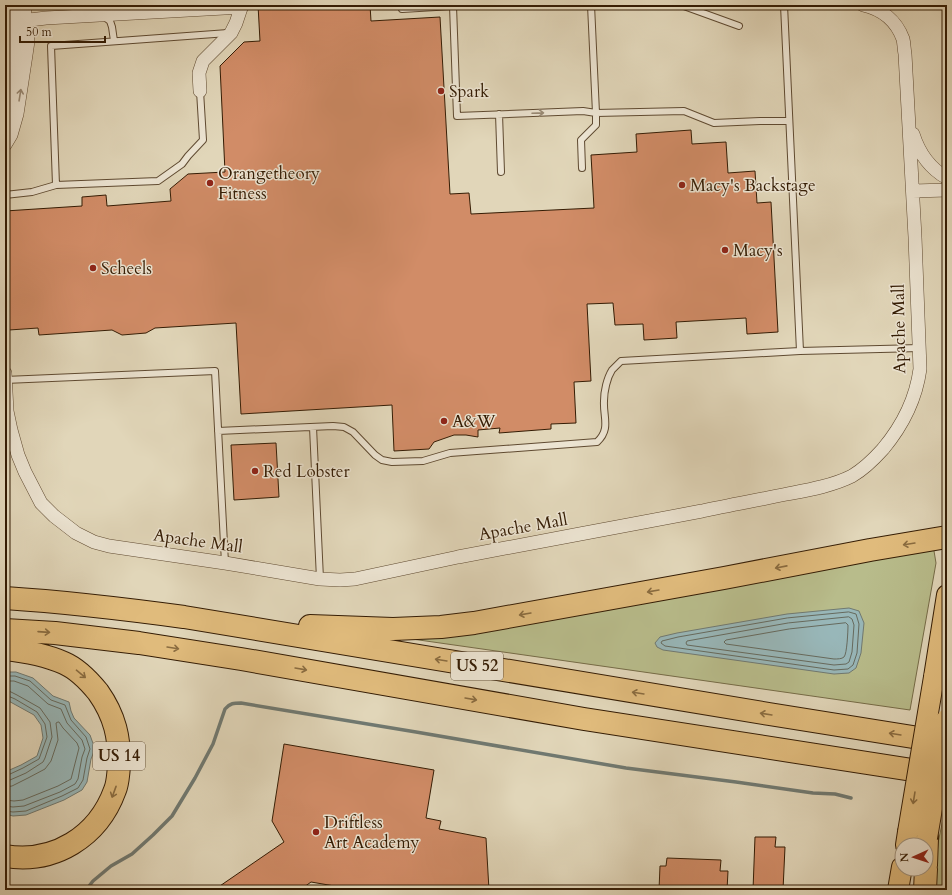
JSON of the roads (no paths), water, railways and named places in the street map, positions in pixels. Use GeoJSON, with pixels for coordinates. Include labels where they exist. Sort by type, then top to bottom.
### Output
{"type":"FeatureCollection","features":[{"type":"Feature","properties":{"kind":"highway"},"geometry":{"type":"LineString","coordinates":[[184,617],[338,628],[393,629],[441,627],[505,618],[947,537]]}},
{"type":"Feature","properties":{"kind":"highway","name":"US 52"},"geometry":{"type":"LineString","coordinates":[[5,598],[40,600],[184,617],[768,714],[947,742]]}},
{"type":"Feature","properties":{"kind":"highway","name":"US 52"},"geometry":{"type":"LineString","coordinates":[[5,630],[55,633],[139,642],[257,661],[584,719],[947,776]]}},
{"type":"Feature","properties":{"kind":"highway","name":"US 14"},"geometry":{"type":"LineString","coordinates":[[5,649],[23,651],[50,658],[65,663],[80,673],[104,700],[116,726],[119,741],[118,774],[115,789],[98,822],[85,835],[58,852],[27,858],[5,856]]}},
{"type":"Feature","properties":{"kind":"highway"},"geometry":{"type":"LineString","coordinates":[[891,766],[947,783]]}},
{"type":"Feature","properties":{"kind":"highway"},"geometry":{"type":"LineString","coordinates":[[925,890],[926,877]]}},
{"type":"Feature","properties":{"kind":"main road"},"geometry":{"type":"LineString","coordinates":[[917,837],[934,677],[947,596]]}},
{"type":"Feature","properties":{"kind":"main road"},"geometry":{"type":"LineString","coordinates":[[918,837],[947,719]]}},
{"type":"Feature","properties":{"kind":"main road"},"geometry":{"type":"LineString","coordinates":[[898,890],[900,877]]}},
{"type":"Feature","properties":{"kind":"main road"},"geometry":{"type":"LineString","coordinates":[[918,890],[920,877]]}},
{"type":"Feature","properties":{"kind":"street"},"geometry":{"type":"LineString","coordinates":[[5,112],[16,40],[13,5]]}},
{"type":"Feature","properties":{"kind":"street"},"geometry":{"type":"LineString","coordinates":[[15,22],[24,5]]}},
{"type":"Feature","properties":{"kind":"street"},"geometry":{"type":"LineString","coordinates":[[863,5],[881,11],[890,18],[903,39],[909,119],[922,155],[930,166],[947,178]]}},
{"type":"Feature","properties":{"kind":"street"},"geometry":{"type":"LineString","coordinates":[[15,22],[102,10],[242,6],[231,33],[202,61],[199,73],[200,91]]}},
{"type":"Feature","properties":{"kind":"street"},"geometry":{"type":"LineString","coordinates":[[5,145],[11,135],[17,114],[28,41],[15,22]]}},
{"type":"Feature","properties":{"kind":"street"},"geometry":{"type":"LineString","coordinates":[[5,49],[10,56],[13,66]]}},
{"type":"Feature","properties":{"kind":"street","name":"Apache Mall"},"geometry":{"type":"LineString","coordinates":[[5,373],[9,418],[18,455],[30,483],[41,503],[54,516],[76,533],[94,542],[109,546],[320,579],[354,579],[458,557],[602,531],[824,486],[852,475],[866,466],[878,455],[898,430],[907,415],[918,383],[920,348],[909,119]]}},
{"type":"Feature","properties":{"kind":"street"},"geometry":{"type":"LineString","coordinates":[[913,191],[947,190]]}},
{"type":"Feature","properties":{"kind":"lane"},"geometry":{"type":"LineString","coordinates":[[402,5],[402,9],[453,6],[457,116],[583,111],[596,113],[684,111],[714,123],[789,121]]}},
{"type":"Feature","properties":{"kind":"lane"},"geometry":{"type":"LineString","coordinates":[[582,168],[581,140],[596,125],[591,5]]}},
{"type":"Feature","properties":{"kind":"lane"},"geometry":{"type":"LineString","coordinates":[[681,5],[739,26]]}},
{"type":"Feature","properties":{"kind":"lane"},"geometry":{"type":"LineString","coordinates":[[784,5],[800,351]]}},
{"type":"Feature","properties":{"kind":"lane"},"geometry":{"type":"LineString","coordinates":[[102,10],[110,21],[114,41]]}},
{"type":"Feature","properties":{"kind":"lane"},"geometry":{"type":"LineString","coordinates":[[56,184],[51,46],[231,33]]}},
{"type":"Feature","properties":{"kind":"lane"},"geometry":{"type":"LineString","coordinates":[[5,195],[32,192],[56,184],[158,181],[182,164],[202,140],[200,91]]}},
{"type":"Feature","properties":{"kind":"lane"},"geometry":{"type":"LineString","coordinates":[[499,114],[501,172]]}},
{"type":"Feature","properties":{"kind":"lane"},"geometry":{"type":"LineString","coordinates":[[218,431],[333,426],[344,427],[353,432],[375,455],[382,460],[392,462],[423,461],[450,453],[597,442],[603,437],[606,427],[604,401],[606,384],[612,371],[621,361],[800,351],[920,348]]}},
{"type":"Feature","properties":{"kind":"lane"},"geometry":{"type":"LineString","coordinates":[[6,380],[215,371],[225,563]]}},
{"type":"Feature","properties":{"kind":"lane"},"geometry":{"type":"LineString","coordinates":[[313,427],[320,579]]}},
{"type":"Feature","properties":{"kind":"water"},"geometry":{"type":"Polygon","coordinates":[[[849,608],[859,611],[864,623],[861,653],[856,668],[849,673],[834,674],[663,650],[657,647],[655,643],[660,637],[677,633],[787,614],[849,608]]]}},
{"type":"Feature","properties":{"kind":"water"},"geometry":{"type":"Polygon","coordinates":[[[5,672],[16,672],[33,678],[53,696],[69,702],[74,718],[90,735],[95,749],[91,759],[87,782],[82,790],[64,800],[26,815],[13,816],[5,814],[5,772],[37,756],[43,738],[41,725],[34,715],[5,699],[5,672]]]}},
{"type":"Feature","properties":{"kind":"waterway"},"geometry":{"type":"LineString","coordinates":[[86,890],[93,881],[111,866],[132,854],[172,816],[213,744],[225,709],[230,704],[234,703],[626,768],[813,793],[835,794],[851,798]]}},
{"type":"Feature","properties":{"kind":"place","name":"Spark"},"geometry":{"type":"Point","coordinates":[441,91]}},
{"type":"Feature","properties":{"kind":"place","name":"Orangetheory Fitness"},"geometry":{"type":"Point","coordinates":[210,183]}},
{"type":"Feature","properties":{"kind":"place","name":"Macy's Backstage"},"geometry":{"type":"Point","coordinates":[682,185]}},
{"type":"Feature","properties":{"kind":"place","name":"Macy's"},"geometry":{"type":"Point","coordinates":[725,250]}},
{"type":"Feature","properties":{"kind":"place","name":"Scheels"},"geometry":{"type":"Point","coordinates":[93,268]}},
{"type":"Feature","properties":{"kind":"place","name":"A&W"},"geometry":{"type":"Point","coordinates":[444,421]}},
{"type":"Feature","properties":{"kind":"place","name":"Red Lobster"},"geometry":{"type":"Point","coordinates":[255,471]}},
{"type":"Feature","properties":{"kind":"place","name":"Driftless Art Academy"},"geometry":{"type":"Point","coordinates":[316,832]}}]}
